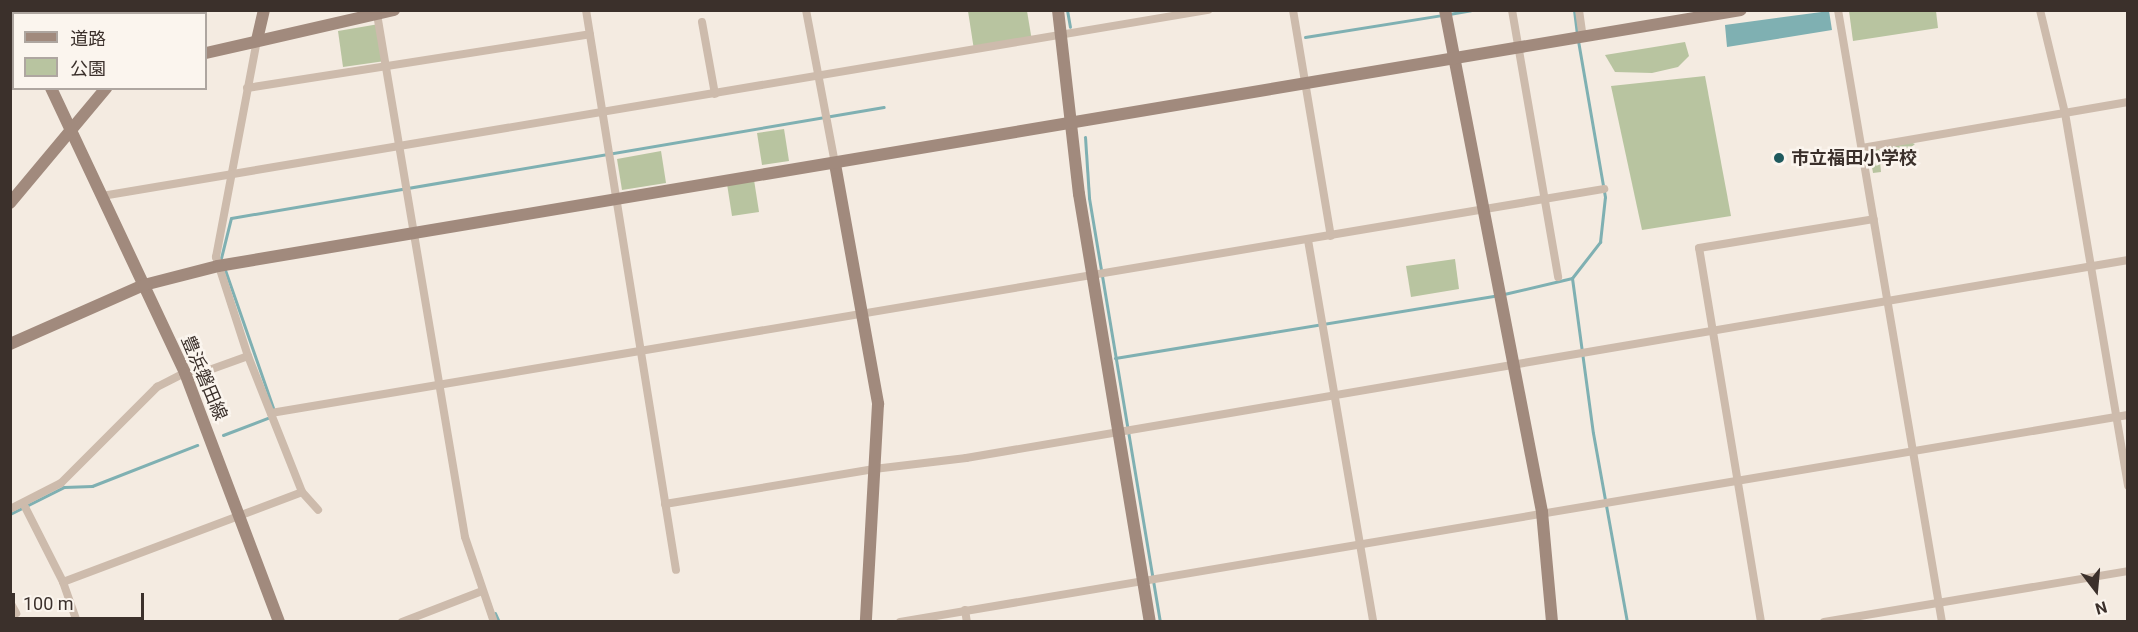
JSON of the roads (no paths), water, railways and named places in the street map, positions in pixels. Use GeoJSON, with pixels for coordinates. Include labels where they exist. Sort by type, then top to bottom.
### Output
{"type":"FeatureCollection","features":[{"type":"Feature","properties":{"kind":"street"},"geometry":{"type":"LineString","coordinates":[[264,10],[247,88],[218,266],[248,356],[302,492],[318,510]]}},
{"type":"Feature","properties":{"kind":"street"},"geometry":{"type":"LineString","coordinates":[[207,53],[394,10]]}},
{"type":"Feature","properties":{"kind":"street"},"geometry":{"type":"LineString","coordinates":[[586,10],[676,570]]}},
{"type":"Feature","properties":{"kind":"street"},"geometry":{"type":"LineString","coordinates":[[807,10],[878,404],[866,621]]}},
{"type":"Feature","properties":{"kind":"street"},"geometry":{"type":"LineString","coordinates":[[102,196],[1208,10]]}},
{"type":"Feature","properties":{"kind":"street"},"geometry":{"type":"LineString","coordinates":[[1293,10],[1331,236]]}},
{"type":"Feature","properties":{"kind":"street"},"geometry":{"type":"LineString","coordinates":[[1445,10],[1482,211],[1542,512],[1552,621]]}},
{"type":"Feature","properties":{"kind":"street"},"geometry":{"type":"LineString","coordinates":[[1512,10],[1558,278]]}},
{"type":"Feature","properties":{"kind":"street"},"geometry":{"type":"LineString","coordinates":[[1579,10],[1583,37]]}},
{"type":"Feature","properties":{"kind":"street"},"geometry":{"type":"LineString","coordinates":[[10,344],[144,285],[218,266],[1583,37],[1661,17],[1741,10]]}},
{"type":"Feature","properties":{"kind":"street"},"geometry":{"type":"LineString","coordinates":[[1838,10],[1942,621]]}},
{"type":"Feature","properties":{"kind":"street"},"geometry":{"type":"LineString","coordinates":[[2040,10],[2065,113],[2127,486]]}},
{"type":"Feature","properties":{"kind":"street"},"geometry":{"type":"LineString","coordinates":[[1059,11],[1074,121],[1079,194],[1150,621]]}},
{"type":"Feature","properties":{"kind":"street"},"geometry":{"type":"LineString","coordinates":[[377,14],[465,537],[494,621]]}},
{"type":"Feature","properties":{"kind":"street"},"geometry":{"type":"LineString","coordinates":[[702,22],[714,94]]}},
{"type":"Feature","properties":{"kind":"street"},"geometry":{"type":"LineString","coordinates":[[247,88],[590,34]]}},
{"type":"Feature","properties":{"kind":"street","name":"豊浜磐田線"},"geometry":{"type":"LineString","coordinates":[[52,90],[186,375],[279,621]]}},
{"type":"Feature","properties":{"kind":"street"},"geometry":{"type":"LineString","coordinates":[[10,204],[104,90]]}},
{"type":"Feature","properties":{"kind":"street"},"geometry":{"type":"LineString","coordinates":[[1862,148],[2127,102]]}},
{"type":"Feature","properties":{"kind":"street"},"geometry":{"type":"LineString","coordinates":[[271,413],[1093,277],[1604,189]]}},
{"type":"Feature","properties":{"kind":"street"},"geometry":{"type":"LineString","coordinates":[[1761,621],[1699,248],[1874,219]]}},
{"type":"Feature","properties":{"kind":"street"},"geometry":{"type":"LineString","coordinates":[[1308,240],[1373,621]]}},
{"type":"Feature","properties":{"kind":"street"},"geometry":{"type":"LineString","coordinates":[[665,504],[874,469],[966,458],[1334,392],[2127,260]]}},
{"type":"Feature","properties":{"kind":"street"},"geometry":{"type":"LineString","coordinates":[[10,509],[60,483],[157,387],[186,375],[248,356]]}},
{"type":"Feature","properties":{"kind":"street"},"geometry":{"type":"LineString","coordinates":[[900,621],[2127,415]]}},
{"type":"Feature","properties":{"kind":"street"},"geometry":{"type":"LineString","coordinates":[[63,582],[302,492]]}},
{"type":"Feature","properties":{"kind":"street"},"geometry":{"type":"LineString","coordinates":[[23,503],[63,582],[77,621]]}},
{"type":"Feature","properties":{"kind":"street"},"geometry":{"type":"LineString","coordinates":[[1824,621],[2127,571]]}},
{"type":"Feature","properties":{"kind":"street"},"geometry":{"type":"LineString","coordinates":[[402,621],[482,591]]}},
{"type":"Feature","properties":{"kind":"street"},"geometry":{"type":"LineString","coordinates":[[10,602],[16,613]]}},
{"type":"Feature","properties":{"kind":"street"},"geometry":{"type":"LineString","coordinates":[[965,610],[967,621]]}},
{"type":"Feature","properties":{"kind":"water"},"geometry":{"type":"Polygon","coordinates":[[[1829,11],[1832,30],[1727,47],[1725,25],[1829,11]]]}},
{"type":"Feature","properties":{"kind":"waterway"},"geometry":{"type":"LineString","coordinates":[[1067,10],[1070,27]]}},
{"type":"Feature","properties":{"kind":"waterway"},"geometry":{"type":"LineString","coordinates":[[1449,14],[1471,10]]}},
{"type":"Feature","properties":{"kind":"waterway"},"geometry":{"type":"LineString","coordinates":[[1574,10],[1577,34]]}},
{"type":"Feature","properties":{"kind":"waterway"},"geometry":{"type":"LineString","coordinates":[[1305,37],[1443,15]]}},
{"type":"Feature","properties":{"kind":"waterway"},"geometry":{"type":"LineString","coordinates":[[1504,294],[1572,278],[1600,242],[1605,197],[1578,40]]}},
{"type":"Feature","properties":{"kind":"waterway"},"geometry":{"type":"LineString","coordinates":[[221,258],[231,218],[884,107]]}},
{"type":"Feature","properties":{"kind":"waterway"},"geometry":{"type":"LineString","coordinates":[[1085,137],[1089,198],[1160,622]]}},
{"type":"Feature","properties":{"kind":"waterway"},"geometry":{"type":"LineString","coordinates":[[224,267],[273,408]]}},
{"type":"Feature","properties":{"kind":"waterway"},"geometry":{"type":"LineString","coordinates":[[1572,278],[1593,433],[1627,622]]}},
{"type":"Feature","properties":{"kind":"waterway"},"geometry":{"type":"LineString","coordinates":[[1115,358],[1498,295]]}},
{"type":"Feature","properties":{"kind":"waterway"},"geometry":{"type":"LineString","coordinates":[[223,435],[270,417]]}},
{"type":"Feature","properties":{"kind":"waterway"},"geometry":{"type":"LineString","coordinates":[[10,514],[64,487],[92,486],[197,445]]}},
{"type":"Feature","properties":{"kind":"waterway"},"geometry":{"type":"LineString","coordinates":[[495,613],[499,622]]}},
{"type":"Feature","properties":{"kind":"place","name":"市立福田小学校"},"geometry":{"type":"Point","coordinates":[1779,158]}}]}
